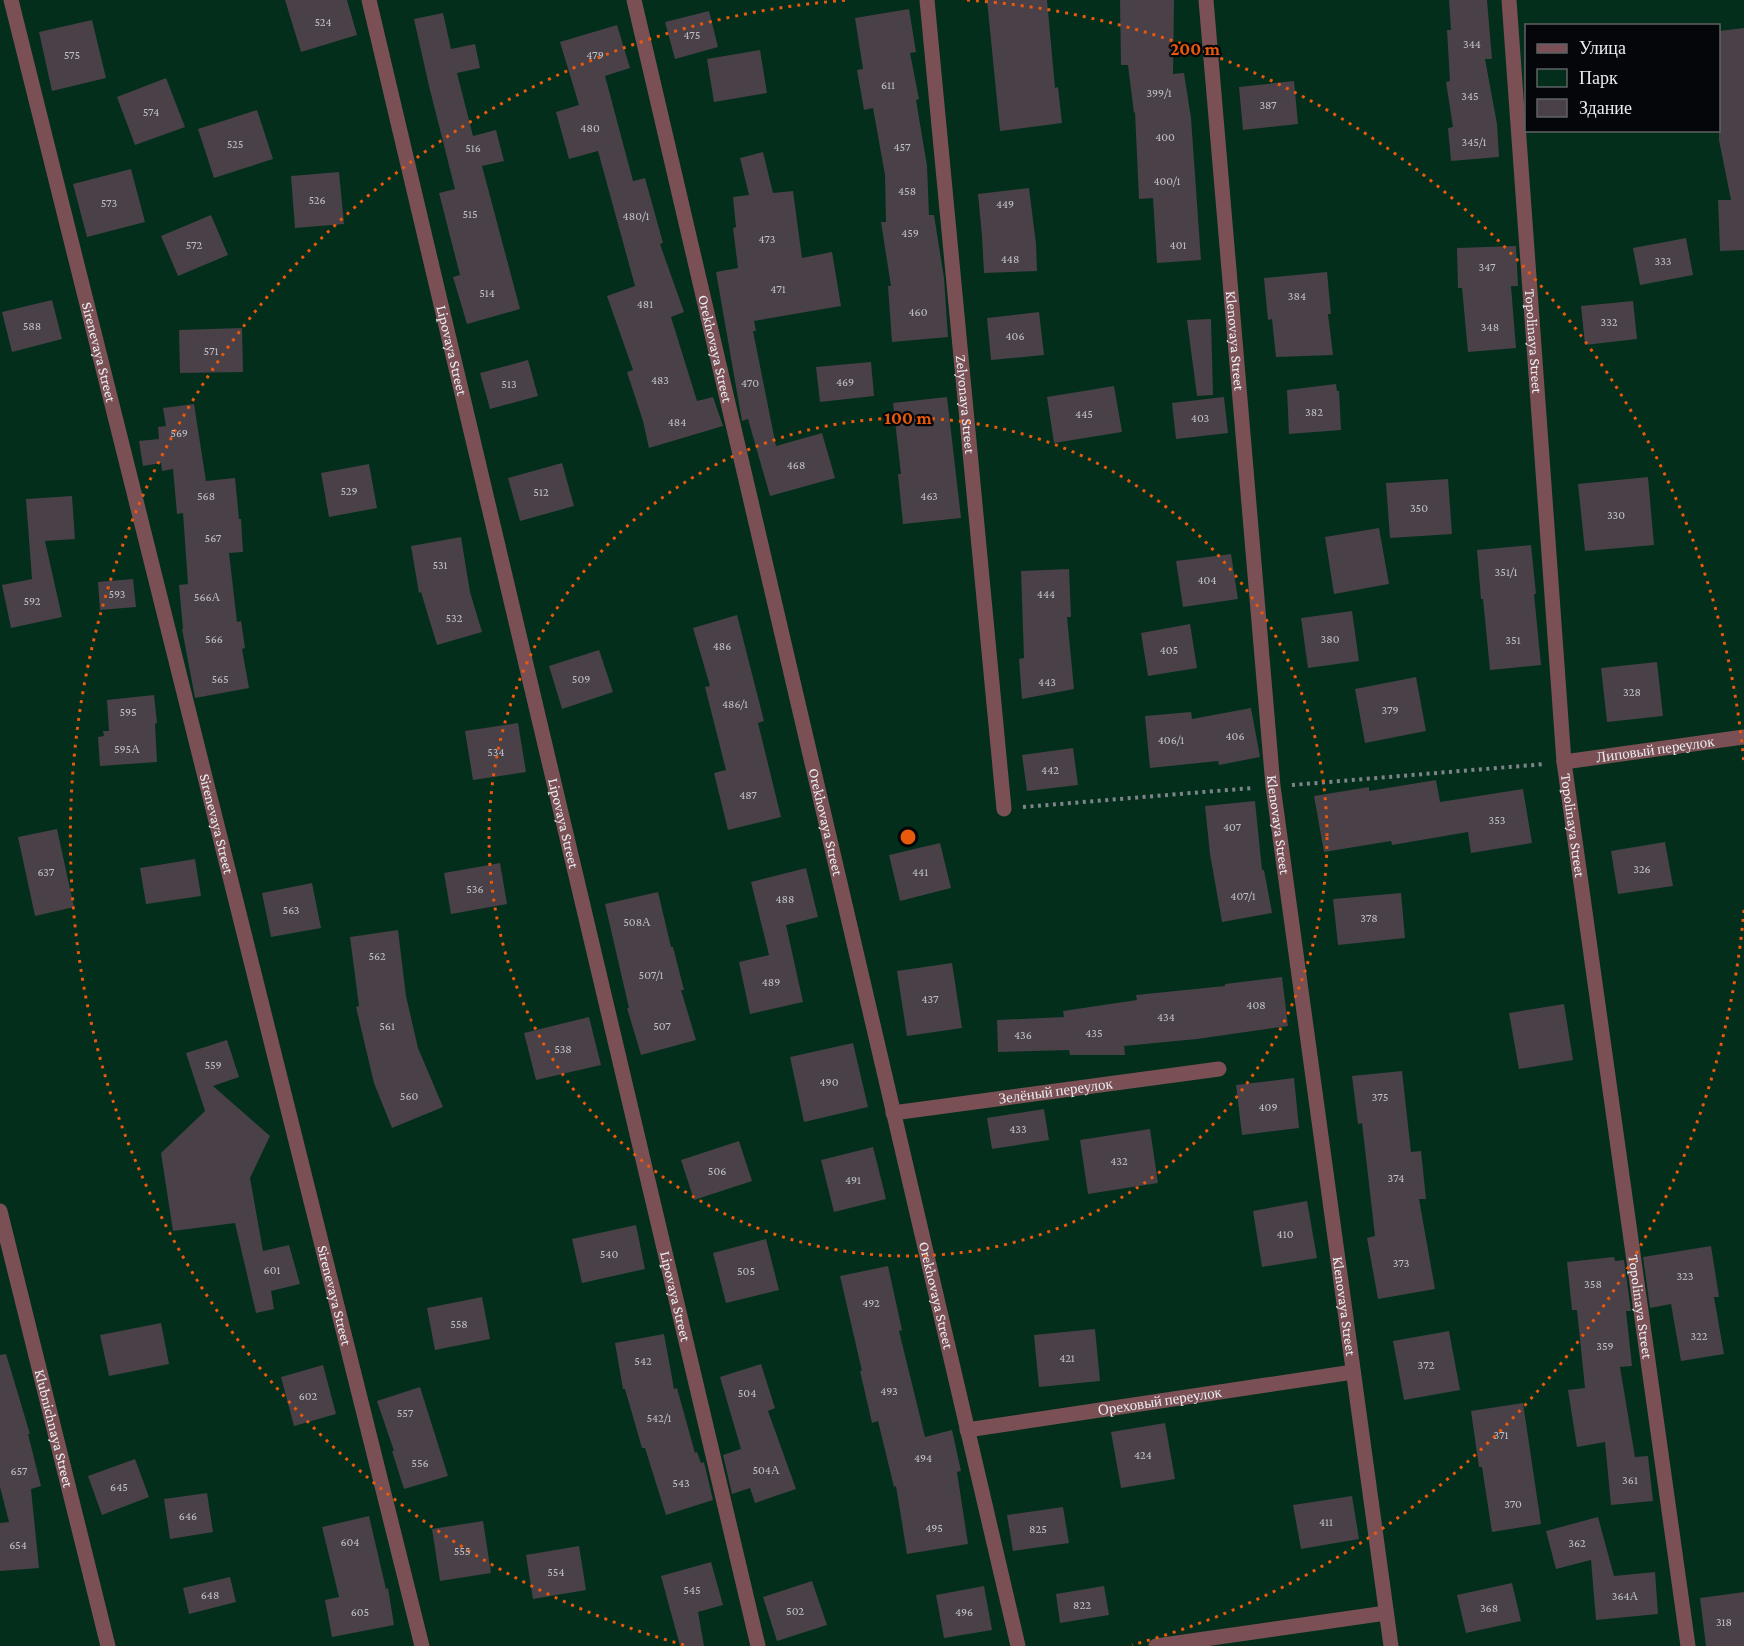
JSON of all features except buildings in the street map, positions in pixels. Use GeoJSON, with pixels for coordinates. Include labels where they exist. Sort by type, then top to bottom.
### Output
{"type":"FeatureCollection","features":[{"type":"Feature","properties":{"kind":"street","name":"Sirenevaya Street"},"geometry":{"type":"LineString","coordinates":[[11,0],[422,1646]]}},
{"type":"Feature","properties":{"kind":"street","name":"Lipovaya Street"},"geometry":{"type":"LineString","coordinates":[[369,0],[758,1646]]}},
{"type":"Feature","properties":{"kind":"street","name":"Orekhovaya Street"},"geometry":{"type":"LineString","coordinates":[[634,0],[1018,1646]]}},
{"type":"Feature","properties":{"kind":"street","name":"Zelyonaya Street"},"geometry":{"type":"LineString","coordinates":[[927,0],[1004,808]]}},
{"type":"Feature","properties":{"kind":"street","name":"Klenovaya Street"},"geometry":{"type":"LineString","coordinates":[[1206,0],[1273,786],[1391,1646]]}},
{"type":"Feature","properties":{"kind":"street","name":"Topolinaya Street"},"geometry":{"type":"LineString","coordinates":[[1509,0],[1564,762],[1688,1646]]}},
{"type":"Feature","properties":{"kind":"street","name":"Липовый переулок"},"geometry":{"type":"LineString","coordinates":[[1564,762],[1744,737]]}},
{"type":"Feature","properties":{"kind":"street","name":"Зелёный переулок"},"geometry":{"type":"LineString","coordinates":[[893,1113],[1219,1069]]}},
{"type":"Feature","properties":{"kind":"street","name":"Klubnichnaya Street"},"geometry":{"type":"LineString","coordinates":[[0,1211],[108,1646]]}},
{"type":"Feature","properties":{"kind":"street","name":"Ореховый переулок"},"geometry":{"type":"LineString","coordinates":[[967,1430],[1353,1372]]}},
{"type":"Feature","properties":{"kind":"street"},"geometry":{"type":"LineString","coordinates":[[1156,1646],[1386,1613]]}},
{"type":"Feature","properties":{"kind":"green space"},"geometry":{"type":"Polygon","coordinates":[[[0,0],[1744,0],[1744,1646],[0,1646],[0,0]]]}}]}
